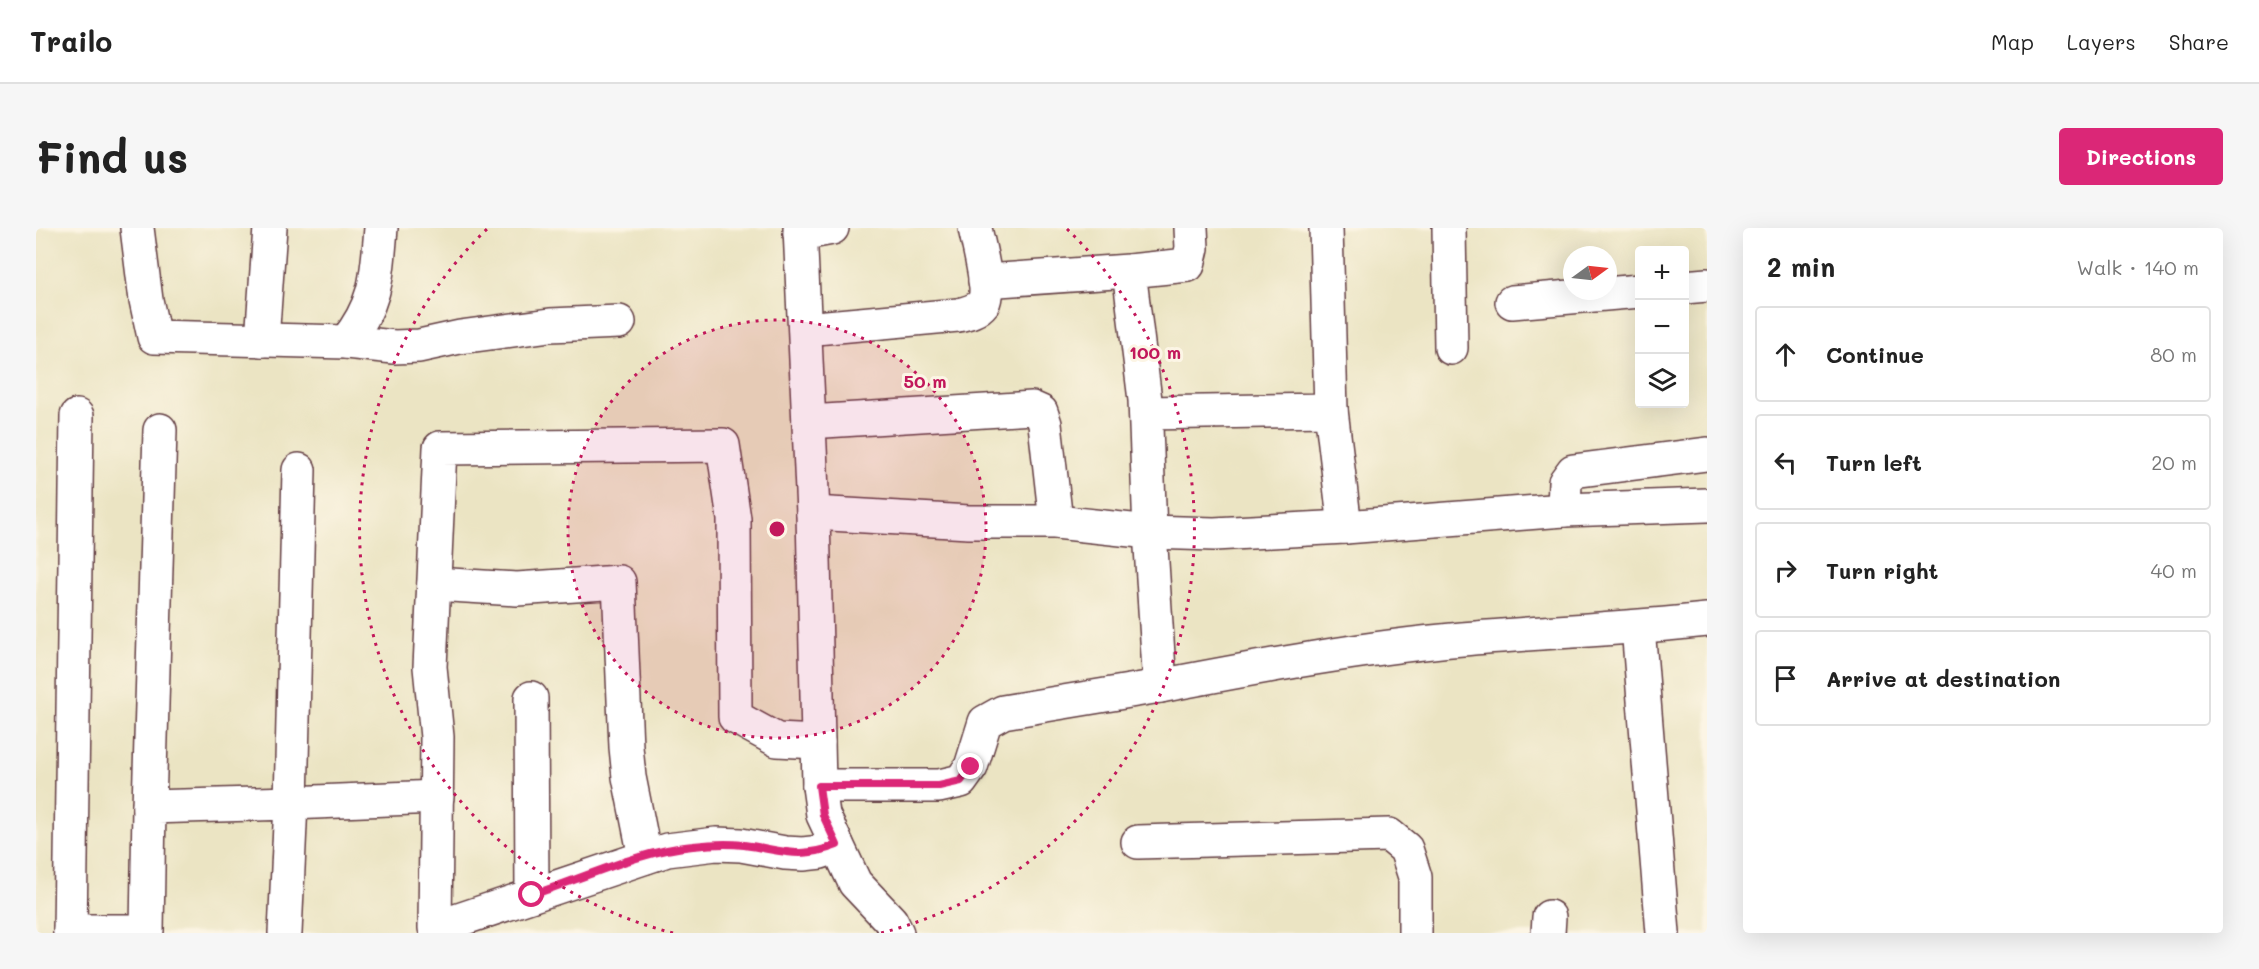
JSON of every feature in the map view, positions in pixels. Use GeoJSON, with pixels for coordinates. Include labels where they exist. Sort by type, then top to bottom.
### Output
{"type":"FeatureCollection","features":[{"type":"Feature","properties":{"kind":"street"},"geometry":{"type":"LineString","coordinates":[[136,228],[154,338],[346,342],[394,347],[419,346],[460,337],[550,325],[619,322]]}},
{"type":"Feature","properties":{"kind":"street"},"geometry":{"type":"LineString","coordinates":[[262,340],[270,228]]}},
{"type":"Feature","properties":{"kind":"street"},"geometry":{"type":"LineString","coordinates":[[346,342],[362,320],[376,283],[381,228]]}},
{"type":"Feature","properties":{"kind":"street"},"geometry":{"type":"LineString","coordinates":[[832,228],[800,231],[813,513],[819,786],[823,815],[855,883],[891,921],[897,933]]}},
{"type":"Feature","properties":{"kind":"street"},"geometry":{"type":"LineString","coordinates":[[805,329],[958,315],[974,311],[984,302],[985,281],[975,228]]}},
{"type":"Feature","properties":{"kind":"street"},"geometry":{"type":"LineString","coordinates":[[985,281],[1188,265],[1192,248],[1191,228]]}},
{"type":"Feature","properties":{"kind":"street"},"geometry":{"type":"LineString","coordinates":[[1326,228],[1331,410],[1345,527]]}},
{"type":"Feature","properties":{"kind":"street"},"geometry":{"type":"LineString","coordinates":[[1449,228],[1451,348]]}},
{"type":"Feature","properties":{"kind":"street"},"geometry":{"type":"LineString","coordinates":[[1129,271],[1146,413],[1150,532],[1160,686]]}},
{"type":"Feature","properties":{"kind":"street"},"geometry":{"type":"LineString","coordinates":[[1689,287],[1707,285]]}},
{"type":"Feature","properties":{"kind":"street"},"geometry":{"type":"LineString","coordinates":[[1512,302],[1635,291]]}},
{"type":"Feature","properties":{"kind":"street"},"geometry":{"type":"LineString","coordinates":[[809,422],[1032,408],[1041,412],[1046,424],[1056,522]]}},
{"type":"Feature","properties":{"kind":"street"},"geometry":{"type":"LineString","coordinates":[[1146,413],[1331,410]]}},
{"type":"Feature","properties":{"kind":"street"},"geometry":{"type":"LineString","coordinates":[[77,416],[70,932],[147,931],[160,430]]}},
{"type":"Feature","properties":{"kind":"street"},"geometry":{"type":"LineString","coordinates":[[818,742],[777,740],[735,717],[734,519],[723,445],[440,448],[430,667],[437,737],[435,928],[667,850],[716,844],[741,845],[785,854],[803,854],[821,852],[837,845]]}},
{"type":"Feature","properties":{"kind":"street"},"geometry":{"type":"LineString","coordinates":[[1564,510],[1565,482],[1573,471],[1707,454]]}},
{"type":"Feature","properties":{"kind":"street"},"geometry":{"type":"LineString","coordinates":[[285,933],[291,803],[299,470]]}},
{"type":"Feature","properties":{"kind":"street"},"geometry":{"type":"LineString","coordinates":[[813,513],[969,522],[1056,522],[1150,532],[1214,534],[1345,527],[1564,510],[1707,505]]}},
{"type":"Feature","properties":{"kind":"street"},"geometry":{"type":"LineString","coordinates":[[434,584],[517,589],[620,582],[626,747],[629,777],[645,856]]}},
{"type":"Feature","properties":{"kind":"street"},"geometry":{"type":"LineString","coordinates":[[819,786],[939,786],[961,781],[971,767],[985,722],[1004,712],[1325,655],[1460,639],[1707,620]]}},
{"type":"Feature","properties":{"kind":"street"},"geometry":{"type":"LineString","coordinates":[[1638,627],[1663,933]]}},
{"type":"Feature","properties":{"kind":"street"},"geometry":{"type":"LineString","coordinates":[[531,698],[532,895]]}},
{"type":"Feature","properties":{"kind":"street"},"geometry":{"type":"LineString","coordinates":[[149,807],[437,797]]}},
{"type":"Feature","properties":{"kind":"street"},"geometry":{"type":"LineString","coordinates":[[1138,842],[1389,836],[1406,849],[1415,877],[1415,933]]}},
{"type":"Feature","properties":{"kind":"route"},"geometry":{"type":"LineString","coordinates":[[532,895],[645,856],[690,846],[741,845],[766,848],[785,854],[821,852],[837,845],[823,815],[819,786],[939,786],[961,781],[971,767]]}}]}
